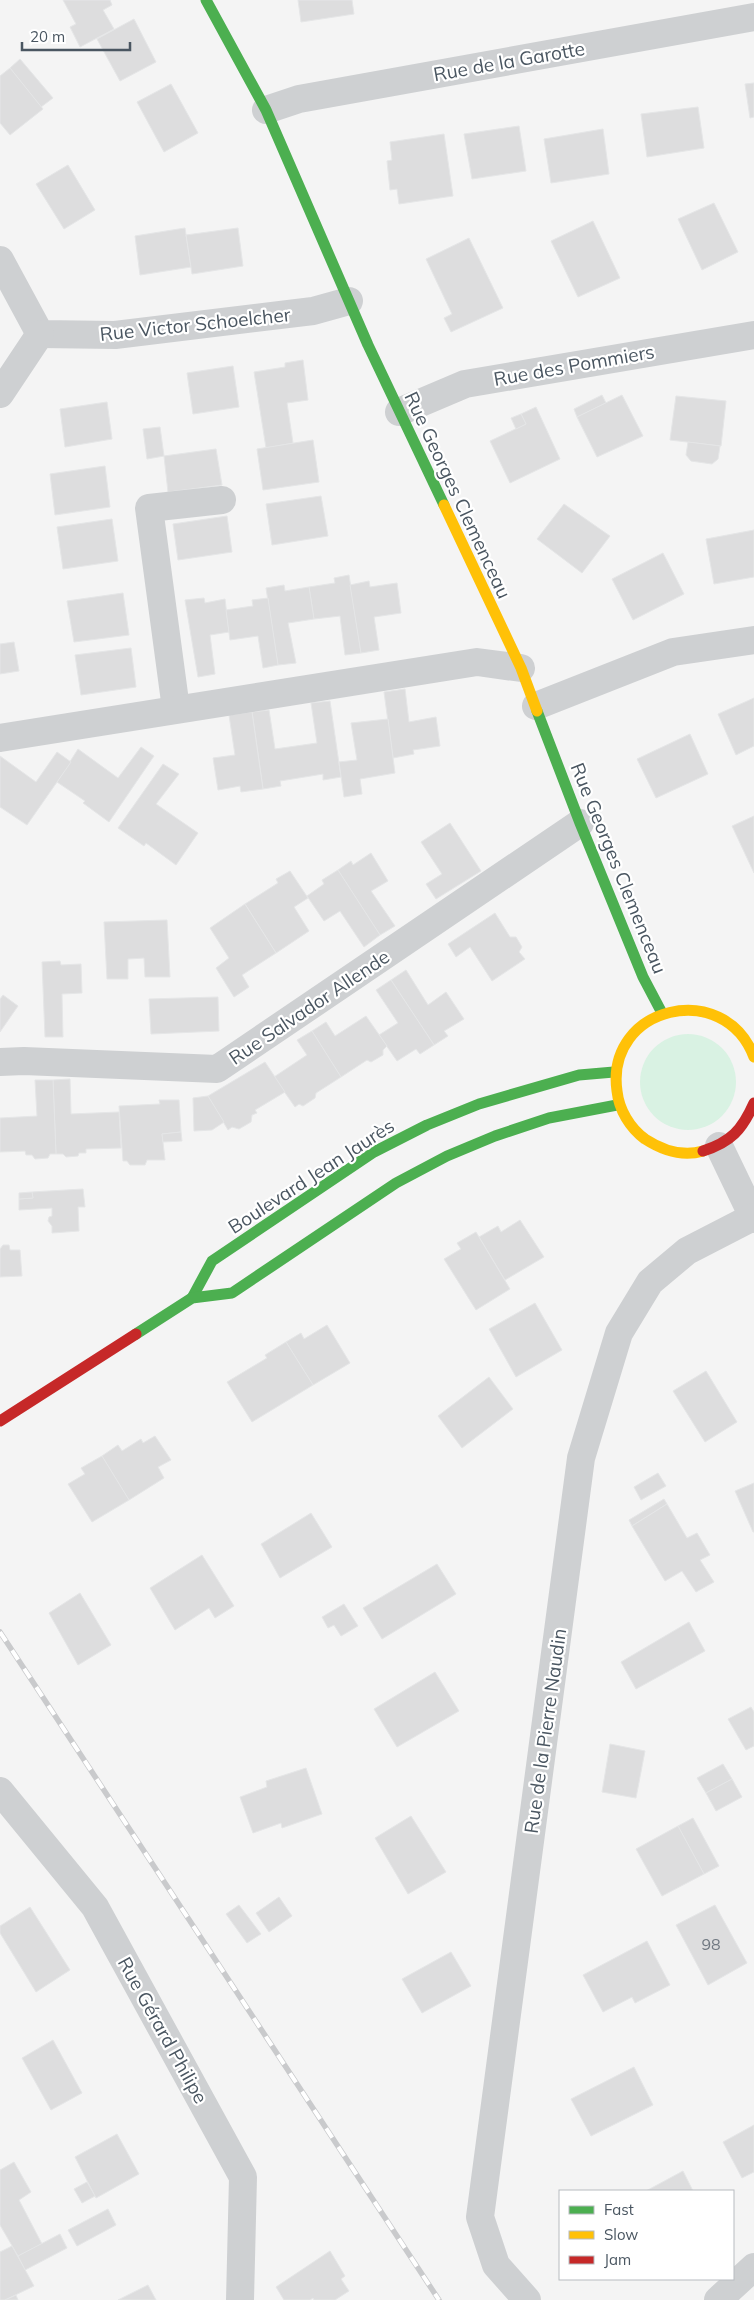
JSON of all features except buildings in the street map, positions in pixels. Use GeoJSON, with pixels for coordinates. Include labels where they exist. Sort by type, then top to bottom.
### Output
{"type":"FeatureCollection","features":[{"type":"Feature","properties":{"kind":"street","name":"Rue Georges Clemenceau"},"geometry":{"type":"LineString","coordinates":[[206,0],[266,110],[399,412],[521,668],[580,823],[642,977],[662,1013]]}},
{"type":"Feature","properties":{"kind":"street","name":"Rue de la Garotte"},"geometry":{"type":"LineString","coordinates":[[266,110],[299,99],[754,17]]}},
{"type":"Feature","properties":{"kind":"street"},"geometry":{"type":"LineString","coordinates":[[0,260],[40,334],[0,394]]}},
{"type":"Feature","properties":{"kind":"street","name":"Rue Victor Schoelcher"},"geometry":{"type":"LineString","coordinates":[[40,334],[115,335],[313,311],[349,301]]}},
{"type":"Feature","properties":{"kind":"street","name":"Rue des Pommiers"},"geometry":{"type":"LineString","coordinates":[[399,412],[465,384],[754,335]]}},
{"type":"Feature","properties":{"kind":"street"},"geometry":{"type":"LineString","coordinates":[[176,710],[149,508],[222,500]]}},
{"type":"Feature","properties":{"kind":"street"},"geometry":{"type":"LineString","coordinates":[[536,706],[673,652],[754,640]]}},
{"type":"Feature","properties":{"kind":"street"},"geometry":{"type":"LineString","coordinates":[[0,738],[477,662],[521,668]]}},
{"type":"Feature","properties":{"kind":"street","name":"Rue Salvador Allende"},"geometry":{"type":"LineString","coordinates":[[0,1062],[24,1061],[217,1069],[580,823]]}},
{"type":"Feature","properties":{"kind":"street"},"geometry":{"type":"LineString","coordinates":[[754,1057],[748,1036],[726,1020],[706,1011],[684,1009],[662,1013],[639,1026],[622,1047],[614,1072],[614,1089],[617,1105],[634,1131],[659,1148],[689,1154],[719,1146],[743,1126],[754,1103]]}},
{"type":"Feature","properties":{"kind":"street","name":"Boulevard Jean Jaurès"},"geometry":{"type":"LineString","coordinates":[[192,1298],[212,1261],[374,1152],[427,1125],[479,1104],[532,1087],[579,1076],[614,1072]]}},
{"type":"Feature","properties":{"kind":"street","name":"Boulevard Jean Jaurès"},"geometry":{"type":"LineString","coordinates":[[0,1421],[192,1298],[232,1293],[396,1183],[447,1156],[495,1136],[549,1118],[617,1105]]}},
{"type":"Feature","properties":{"kind":"street"},"geometry":{"type":"LineString","coordinates":[[719,1146],[754,1218]]}},
{"type":"Feature","properties":{"kind":"street","name":"Rue de la Pierre Naudin"},"geometry":{"type":"LineString","coordinates":[[527,2300],[496,2265],[480,2217],[582,1458],[619,1332],[650,1282],[687,1251],[754,1218]]}},
{"type":"Feature","properties":{"kind":"street","name":"Rue Gérard Philipe"},"geometry":{"type":"LineString","coordinates":[[0,1791],[95,1907],[243,2177],[240,2300]]}},
{"type":"Feature","properties":{"kind":"street"},"geometry":{"type":"LineString","coordinates":[[718,2300],[754,2267]]}},
{"type":"Feature","properties":{"kind":"green space"},"geometry":{"type":"Polygon","coordinates":[[[688,1034],[706,1038],[722,1048],[732,1064],[736,1082],[732,1100],[722,1116],[706,1126],[688,1130],[670,1126],[654,1116],[644,1100],[640,1082],[644,1064],[654,1048],[670,1038],[688,1034]]]}},
{"type":"Feature","properties":{"kind":"railway"},"geometry":{"type":"LineString","coordinates":[[0,1632],[439,2300]]}},
{"type":"Feature","properties":{"kind":"traffic: fast"},"geometry":{"type":"LineString","coordinates":[[206,0],[266,110],[368,345],[444,505]]}},
{"type":"Feature","properties":{"kind":"traffic: fast"},"geometry":{"type":"LineString","coordinates":[[537,711],[580,823],[643,977],[662,1013]]}},
{"type":"Feature","properties":{"kind":"traffic: fast"},"geometry":{"type":"LineString","coordinates":[[192,1298],[212,1261],[374,1152],[427,1125],[479,1104],[579,1075],[614,1072]]}},
{"type":"Feature","properties":{"kind":"traffic: fast"},"geometry":{"type":"LineString","coordinates":[[136,1334],[192,1298],[232,1293],[396,1183],[447,1156],[495,1136],[549,1118],[617,1105]]}},
{"type":"Feature","properties":{"kind":"traffic: slow"},"geometry":{"type":"LineString","coordinates":[[444,505],[521,668],[537,711]]}},
{"type":"Feature","properties":{"kind":"traffic: slow"},"geometry":{"type":"LineString","coordinates":[[703,1151],[680,1153],[658,1146],[640,1135],[626,1118],[618,1098],[618,1062],[629,1039],[647,1022],[670,1012],[694,1011],[718,1017],[739,1032],[754,1057]]}},
{"type":"Feature","properties":{"kind":"traffic: jam"},"geometry":{"type":"LineString","coordinates":[[703,1151],[721,1144],[734,1134],[745,1121],[754,1103]]}},
{"type":"Feature","properties":{"kind":"traffic: jam"},"geometry":{"type":"LineString","coordinates":[[0,1421],[136,1334]]}}]}
